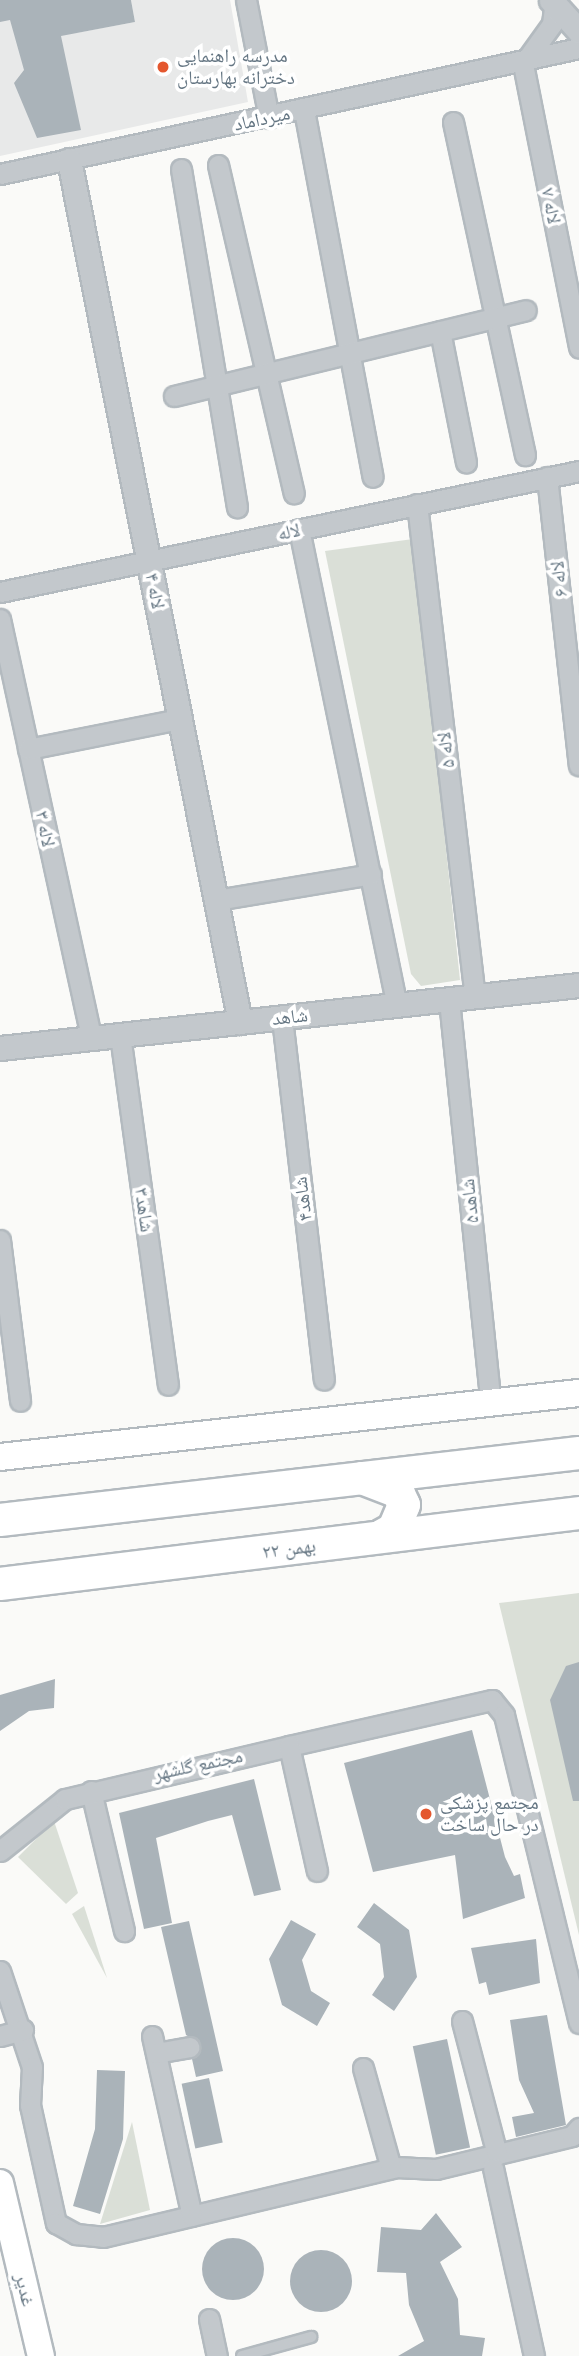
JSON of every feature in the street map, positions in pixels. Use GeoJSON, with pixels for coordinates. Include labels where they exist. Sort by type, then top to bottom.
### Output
{"type":"FeatureCollection","features":[{"type":"Feature","properties":{"kind":"highway"},"geometry":{"type":"LineString","coordinates":[[0,1520],[579,1453]]}},
{"type":"Feature","properties":{"kind":"highway"},"geometry":{"type":"LineString","coordinates":[[362,1478],[398,1492],[404,1505],[394,1528],[383,1535]]}},
{"type":"Feature","properties":{"kind":"highway","name":"۲۲ بهمن"},"geometry":{"type":"LineString","coordinates":[[0,1584],[579,1513]]}},
{"type":"Feature","properties":{"kind":"main road"},"geometry":{"type":"LineString","coordinates":[[0,1457],[579,1393]]}},
{"type":"Feature","properties":{"kind":"main road","name":"غدیر"},"geometry":{"type":"LineString","coordinates":[[0,2183],[41,2356]]}},
{"type":"Feature","properties":{"kind":"street"},"geometry":{"type":"LineString","coordinates":[[246,0],[269,118]]}},
{"type":"Feature","properties":{"kind":"street"},"geometry":{"type":"LineString","coordinates":[[523,64],[541,44],[552,4],[579,31]]}},
{"type":"Feature","properties":{"kind":"street","name":"میرداماد"},"geometry":{"type":"LineString","coordinates":[[0,174],[523,64],[579,48]]}},
{"type":"Feature","properties":{"kind":"street","name":"لاله ۷"},"geometry":{"type":"LineString","coordinates":[[523,64],[579,348]]}},
{"type":"Feature","properties":{"kind":"street"},"geometry":{"type":"LineString","coordinates":[[304,110],[373,477]]}},
{"type":"Feature","properties":{"kind":"street"},"geometry":{"type":"LineString","coordinates":[[453,122],[525,455]]}},
{"type":"Feature","properties":{"kind":"street","name":"لاله ۴"},"geometry":{"type":"LineString","coordinates":[[69,160],[240,1022]]}},
{"type":"Feature","properties":{"kind":"street"},"geometry":{"type":"LineString","coordinates":[[218,165],[270,373],[294,493]]}},
{"type":"Feature","properties":{"kind":"street"},"geometry":{"type":"LineString","coordinates":[[181,169],[237,507]]}},
{"type":"Feature","properties":{"kind":"street"},"geometry":{"type":"LineString","coordinates":[[174,396],[217,381],[270,373],[526,310]]}},
{"type":"Feature","properties":{"kind":"street"},"geometry":{"type":"LineString","coordinates":[[440,331],[466,463]]}},
{"type":"Feature","properties":{"kind":"street","name":"لاله"},"geometry":{"type":"LineString","coordinates":[[0,592],[579,471]]}},
{"type":"Feature","properties":{"kind":"street","name":"لاله ۶"},"geometry":{"type":"LineString","coordinates":[[547,477],[579,765]]}},
{"type":"Feature","properties":{"kind":"street","name":"لاله ۵"},"geometry":{"type":"LineString","coordinates":[[417,504],[475,997]]}},
{"type":"Feature","properties":{"kind":"street"},"geometry":{"type":"LineString","coordinates":[[299,529],[397,1005]]}},
{"type":"Feature","properties":{"kind":"street","name":"لاله ۳"},"geometry":{"type":"LineString","coordinates":[[0,619],[92,1038]]}},
{"type":"Feature","properties":{"kind":"street"},"geometry":{"type":"LineString","coordinates":[[28,749],[180,719]]}},
{"type":"Feature","properties":{"kind":"street"},"geometry":{"type":"LineString","coordinates":[[216,900],[371,874]]}},
{"type":"Feature","properties":{"kind":"street","name":"شاهد"},"geometry":{"type":"LineString","coordinates":[[0,1048],[579,985]]}},
{"type":"Feature","properties":{"kind":"street","name":"شاهد۵"},"geometry":{"type":"LineString","coordinates":[[449,1000],[491,1403]]}},
{"type":"Feature","properties":{"kind":"street","name":"شاهد۴"},"geometry":{"type":"LineString","coordinates":[[282,1018],[324,1380]]}},
{"type":"Feature","properties":{"kind":"street","name":"شاهد۳"},"geometry":{"type":"LineString","coordinates":[[120,1035],[169,1385]]}},
{"type":"Feature","properties":{"kind":"street"},"geometry":{"type":"LineString","coordinates":[[0,1240],[20,1401]]}},
{"type":"Feature","properties":{"kind":"street","name":"مجتمع گلشهر"},"geometry":{"type":"LineString","coordinates":[[0,1851],[65,1799],[91,1791],[492,1700],[504,1714],[579,2022]]}},
{"type":"Feature","properties":{"kind":"street"},"geometry":{"type":"LineString","coordinates":[[289,1746],[317,1871]]}},
{"type":"Feature","properties":{"kind":"street"},"geometry":{"type":"LineString","coordinates":[[91,1791],[124,1931]]}},
{"type":"Feature","properties":{"kind":"street"},"geometry":{"type":"LineString","coordinates":[[0,1971],[23,2029],[32,2067],[30,2105],[56,2223],[76,2234],[103,2237],[391,2168],[436,2169],[495,2161],[572,2136],[579,2128]]}},
{"type":"Feature","properties":{"kind":"street"},"geometry":{"type":"LineString","coordinates":[[462,2021],[495,2161],[534,2356]]}},
{"type":"Feature","properties":{"kind":"street"},"geometry":{"type":"LineString","coordinates":[[0,2036],[23,2029]]}},
{"type":"Feature","properties":{"kind":"street"},"geometry":{"type":"LineString","coordinates":[[189,2047],[154,2044],[192,2216]]}},
{"type":"Feature","properties":{"kind":"street"},"geometry":{"type":"LineString","coordinates":[[363,2068],[391,2168]]}},
{"type":"Feature","properties":{"kind":"street"},"geometry":{"type":"LineString","coordinates":[[209,2319],[217,2356]]}},
{"type":"Feature","properties":{"kind":"lane"},"geometry":{"type":"LineString","coordinates":[[242,2356],[311,2337]]}},
{"type":"Feature","properties":{"kind":"shaded area"},"geometry":{"type":"Polygon","coordinates":[[[0,0],[76,33],[135,22],[131,0],[230,0],[248,102],[0,156],[0,0]]]}},
{"type":"Feature","properties":{"kind":"shaded area"},"geometry":{"type":"Polygon","coordinates":[[[413,539],[460,980],[421,986],[411,974],[325,551],[413,539]]]}},
{"type":"Feature","properties":{"kind":"shaded area"},"geometry":{"type":"Polygon","coordinates":[[[579,1593],[579,1935],[499,1603],[579,1593]]]}},
{"type":"Feature","properties":{"kind":"shaded area"},"geometry":{"type":"Polygon","coordinates":[[[54,1821],[78,1893],[66,1904],[18,1857],[54,1821]]]}},
{"type":"Feature","properties":{"kind":"shaded area"},"geometry":{"type":"Polygon","coordinates":[[[84,1906],[107,1978],[72,1914],[84,1906]]]}},
{"type":"Feature","properties":{"kind":"shaded area"},"geometry":{"type":"Polygon","coordinates":[[[132,2122],[150,2210],[100,2224],[132,2122]]]}},
{"type":"Feature","properties":{"kind":"building"},"geometry":{"type":"Polygon","coordinates":[[[0,0],[131,0],[135,22],[61,36],[81,130],[37,138],[14,83],[24,70],[10,20],[0,22],[0,0]]]}},
{"type":"Feature","properties":{"kind":"building"},"geometry":{"type":"Polygon","coordinates":[[[579,1662],[579,1801],[573,1801],[550,1700],[566,1666],[579,1662]]]}},
{"type":"Feature","properties":{"kind":"building"},"geometry":{"type":"Polygon","coordinates":[[[55,1679],[54,1708],[29,1711],[0,1731],[0,1695],[55,1679]]]}},
{"type":"Feature","properties":{"kind":"building","name":"مجتمع پزشکی در حال ساخت"},"geometry":{"type":"Polygon","coordinates":[[[472,1730],[505,1857],[514,1876],[520,1874],[525,1898],[463,1919],[455,1855],[373,1872],[344,1763],[472,1730]]]}},
{"type":"Feature","properties":{"kind":"building"},"geometry":{"type":"Polygon","coordinates":[[[254,1779],[281,1890],[254,1896],[232,1815],[208,1821],[156,1838],[172,1923],[144,1929],[119,1813],[254,1779]]]}},
{"type":"Feature","properties":{"kind":"building"},"geometry":{"type":"Polygon","coordinates":[[[374,1903],[409,1930],[417,1977],[394,2011],[372,1995],[384,1977],[380,1944],[357,1927],[374,1903]]]}},
{"type":"Feature","properties":{"kind":"building"},"geometry":{"type":"Polygon","coordinates":[[[291,1920],[316,1934],[302,1960],[311,1991],[330,2003],[317,2026],[282,2005],[269,1959],[291,1920]]]}},
{"type":"Feature","properties":{"kind":"building"},"geometry":{"type":"Polygon","coordinates":[[[189,1921],[223,2071],[196,2077],[192,2059],[201,2044],[186,2035],[161,1927],[189,1921]]]}},
{"type":"Feature","properties":{"kind":"building"},"geometry":{"type":"Polygon","coordinates":[[[536,1939],[540,1983],[489,1995],[486,1982],[479,1984],[471,1948],[536,1939]]]}},
{"type":"Feature","properties":{"kind":"building"},"geometry":{"type":"Polygon","coordinates":[[[547,2015],[566,2125],[516,2137],[512,2117],[534,2113],[519,2080],[510,2020],[547,2015]]]}},
{"type":"Feature","properties":{"kind":"building"},"geometry":{"type":"Polygon","coordinates":[[[447,2039],[470,2148],[436,2155],[413,2046],[447,2039]]]}},
{"type":"Feature","properties":{"kind":"building"},"geometry":{"type":"Polygon","coordinates":[[[97,2070],[125,2071],[123,2139],[100,2214],[73,2206],[95,2129],[97,2070]]]}},
{"type":"Feature","properties":{"kind":"building"},"geometry":{"type":"Polygon","coordinates":[[[209,2078],[223,2143],[195,2148],[182,2084],[209,2078]]]}},
{"type":"Feature","properties":{"kind":"building"},"geometry":{"type":"Polygon","coordinates":[[[436,2213],[462,2247],[440,2262],[458,2299],[460,2335],[485,2338],[482,2356],[398,2356],[424,2341],[409,2305],[406,2273],[377,2272],[381,2227],[421,2230],[436,2213]]]}},
{"type":"Feature","properties":{"kind":"building"},"geometry":{"type":"Polygon","coordinates":[[[233,2238],[255,2247],[264,2269],[255,2291],[233,2300],[211,2291],[202,2269],[211,2247],[233,2238]]]}},
{"type":"Feature","properties":{"kind":"building"},"geometry":{"type":"Polygon","coordinates":[[[321,2250],[343,2259],[352,2281],[343,2303],[321,2312],[299,2303],[290,2281],[299,2259],[321,2250]]]}},
{"type":"Feature","properties":{"kind":"place","name":"مدرسه راهنمایی دخترانه بهارستان"},"geometry":{"type":"Point","coordinates":[163,67]}},
{"type":"Feature","properties":{"kind":"place","name":"مجتمع پزشکی در حال ساخت"},"geometry":{"type":"Point","coordinates":[426,1814]}}]}
